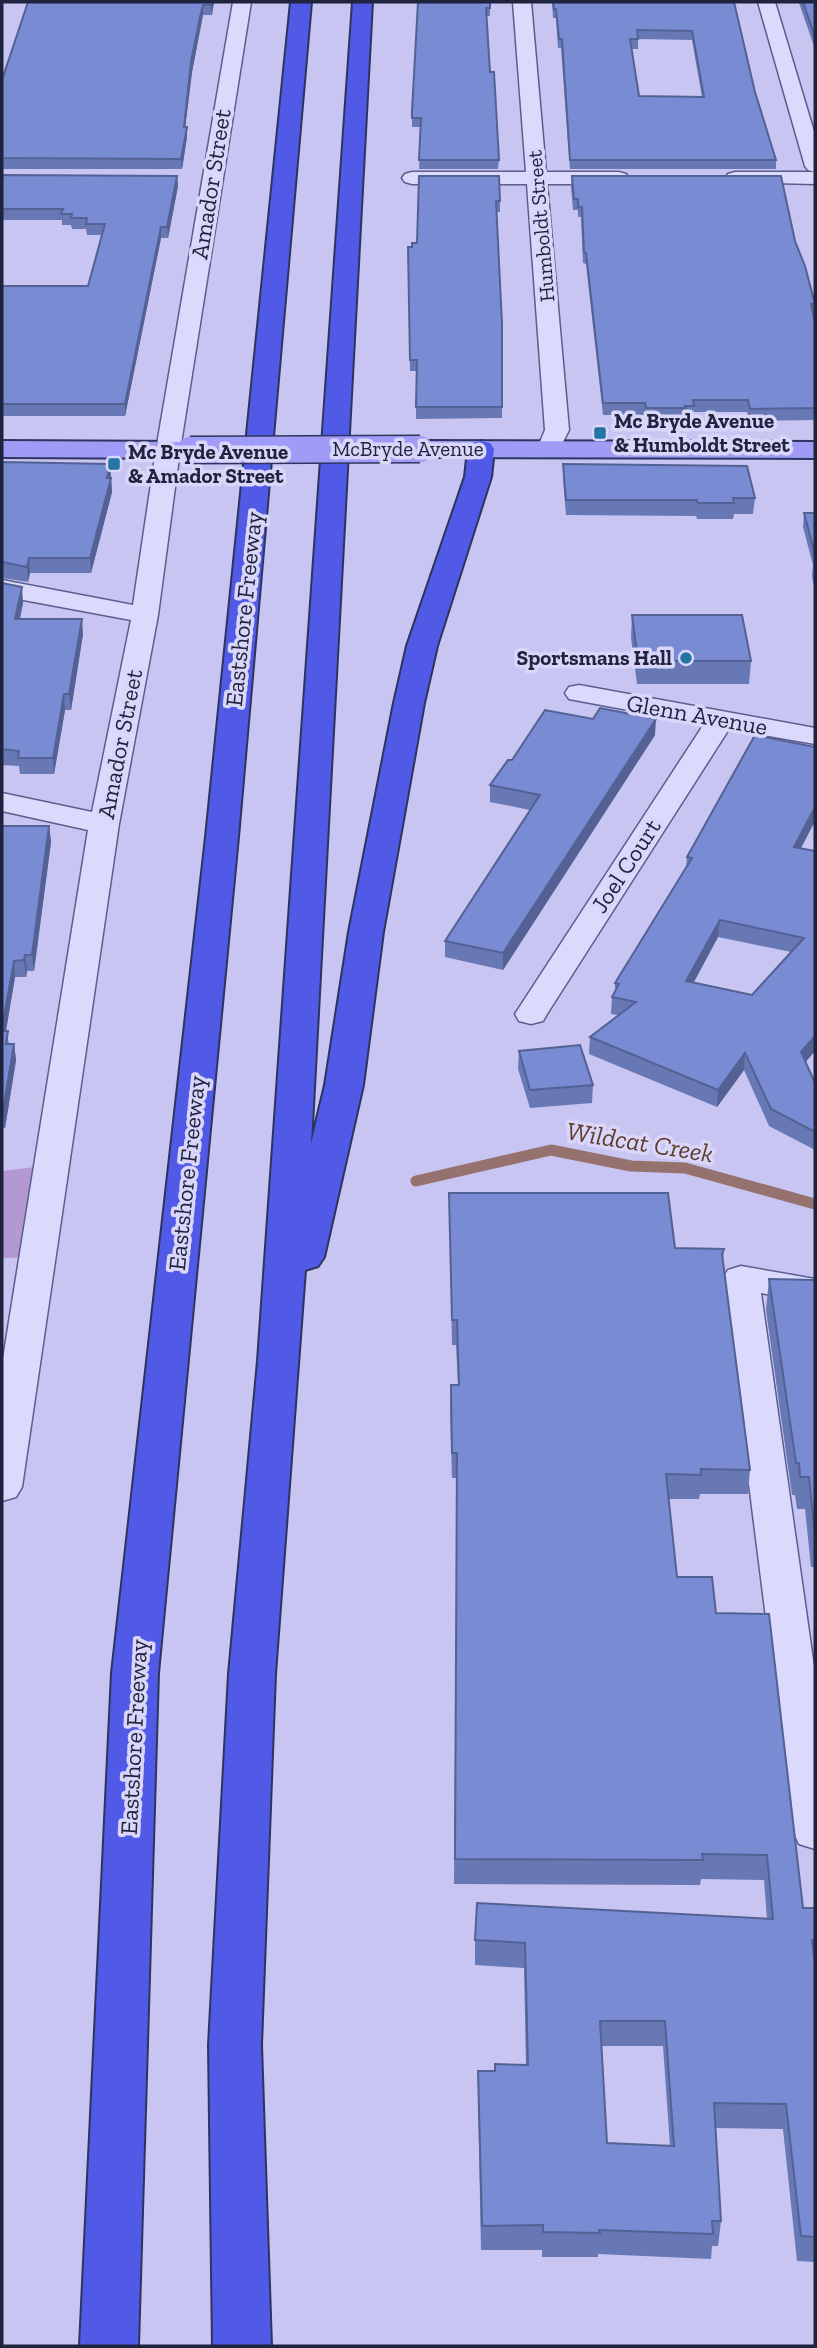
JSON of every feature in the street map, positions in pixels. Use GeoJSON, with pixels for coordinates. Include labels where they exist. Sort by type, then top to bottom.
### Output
{"type":"FeatureCollection","features":[{"type":"Feature","properties":{"kind":"highway","name":"Eastshore Freeway"},"geometry":{"type":"LineString","coordinates":[[108,2343],[135,1673],[222,837],[288,170],[301,2]]}},
{"type":"Feature","properties":{"kind":"highway"},"geometry":{"type":"LineString","coordinates":[[242,2346],[235,2045],[252,1674],[279,1361],[362,2]]}},
{"type":"Feature","properties":{"kind":"highway"},"geometry":{"type":"LineString","coordinates":[[279,1361],[344,1085],[366,932],[409,703],[422,646],[478,477],[481,449]]}},
{"type":"Feature","properties":{"kind":"highway"},"geometry":{"type":"LineString","coordinates":[[235,2045],[269,2346]]}},
{"type":"Feature","properties":{"kind":"main road","name":"McBryde Avenue"},"geometry":{"type":"LineString","coordinates":[[2,449],[815,450]]}},
{"type":"Feature","properties":{"kind":"street","name":"Amador Street"},"geometry":{"type":"LineString","coordinates":[[2,1487],[104,824],[179,450],[205,178],[242,2]]}},
{"type":"Feature","properties":{"kind":"street","name":"Humboldt Street"},"geometry":{"type":"LineString","coordinates":[[522,2],[557,430],[549,449]]}},
{"type":"Feature","properties":{"kind":"street"},"geometry":{"type":"LineString","coordinates":[[766,2],[815,166]]}},
{"type":"Feature","properties":{"kind":"street"},"geometry":{"type":"LineString","coordinates":[[412,178],[645,178]]}},
{"type":"Feature","properties":{"kind":"street"},"geometry":{"type":"LineString","coordinates":[[711,178],[815,178]]}},
{"type":"Feature","properties":{"kind":"street"},"geometry":{"type":"LineString","coordinates":[[2,588],[145,615]]}},
{"type":"Feature","properties":{"kind":"street","name":"Glenn Avenue"},"geometry":{"type":"LineString","coordinates":[[579,693],[815,736]]}},
{"type":"Feature","properties":{"kind":"street","name":"Joel Court"},"geometry":{"type":"LineString","coordinates":[[531,1014],[721,719]]}},
{"type":"Feature","properties":{"kind":"street"},"geometry":{"type":"LineString","coordinates":[[2,802],[104,824]]}},
{"type":"Feature","properties":{"kind":"street"},"geometry":{"type":"LineString","coordinates":[[815,1291],[741,1278],[815,1831]]}},
{"type":"Feature","properties":{"kind":"shaded area"},"geometry":{"type":"Polygon","coordinates":[[[52,1165],[37,1257],[2,1258],[2,1171],[52,1165]]]}},
{"type":"Feature","properties":{"kind":"building"},"geometry":{"type":"Polygon","coordinates":[[[28,2],[212,2],[211,5],[203,5],[191,62],[184,127],[187,127],[181,159],[2,158],[2,80],[28,2]]]}},
{"type":"Feature","properties":{"kind":"building"},"geometry":{"type":"Polygon","coordinates":[[[418,2],[490,2],[490,8],[486,8],[490,72],[494,72],[499,160],[419,160],[421,118],[412,118],[418,2]]]}},
{"type":"Feature","properties":{"kind":"building"},"geometry":{"type":"Polygon","coordinates":[[[553,2],[734,2],[755,92],[776,160],[570,160],[562,39],[559,39],[553,2]],[[637,30],[638,39],[630,39],[639,96],[704,97],[692,31],[637,30]]]}},
{"type":"Feature","properties":{"kind":"building"},"geometry":{"type":"Polygon","coordinates":[[[803,2],[815,2],[815,37],[803,2]]]}},
{"type":"Feature","properties":{"kind":"building"},"geometry":{"type":"Polygon","coordinates":[[[2,175],[177,176],[167,227],[161,227],[125,404],[2,404],[2,286],[88,286],[105,224],[86,224],[87,218],[71,218],[72,214],[61,214],[63,209],[2,209],[2,175]]]}},
{"type":"Feature","properties":{"kind":"building"},"geometry":{"type":"Polygon","coordinates":[[[419,176],[499,176],[500,201],[496,201],[502,324],[502,407],[416,407],[417,360],[410,360],[408,247],[417,243],[419,176]]]}},
{"type":"Feature","properties":{"kind":"building"},"geometry":{"type":"Polygon","coordinates":[[[572,176],[781,176],[795,241],[815,304],[811,304],[815,323],[815,408],[750,409],[748,400],[693,400],[694,406],[685,406],[686,408],[646,408],[645,403],[603,403],[584,252],[582,207],[578,207],[578,199],[574,199],[572,176]]]}},
{"type":"Feature","properties":{"kind":"building"},"geometry":{"type":"Polygon","coordinates":[[[2,462],[110,464],[107,478],[111,478],[90,558],[29,558],[27,567],[2,562],[2,462]]]}},
{"type":"Feature","properties":{"kind":"building"},"geometry":{"type":"Polygon","coordinates":[[[563,464],[747,466],[755,498],[733,498],[734,503],[698,503],[697,500],[566,500],[563,464]]]}},
{"type":"Feature","properties":{"kind":"building"},"geometry":{"type":"Polygon","coordinates":[[[804,513],[815,513],[815,554],[804,513]]]}},
{"type":"Feature","properties":{"kind":"building"},"geometry":{"type":"Polygon","coordinates":[[[2,583],[22,587],[15,619],[82,619],[69,694],[64,694],[53,758],[18,758],[19,751],[2,749],[2,583]]]}},
{"type":"Feature","properties":{"kind":"building"},"geometry":{"type":"Polygon","coordinates":[[[632,615],[742,615],[751,661],[638,661],[632,615]]]}},
{"type":"Feature","properties":{"kind":"building"},"geometry":{"type":"Polygon","coordinates":[[[600,708],[656,719],[503,953],[445,941],[540,795],[490,785],[508,760],[512,760],[545,710],[593,719],[600,708]]]}},
{"type":"Feature","properties":{"kind":"building"},"geometry":{"type":"Polygon","coordinates":[[[755,735],[815,747],[815,807],[794,847],[815,851],[815,1036],[801,1052],[815,1083],[815,1132],[771,1109],[745,1053],[718,1090],[590,1037],[636,1002],[612,997],[619,984],[615,983],[692,858],[687,857],[755,735]],[[720,920],[686,981],[752,995],[804,938],[720,920]]]}},
{"type":"Feature","properties":{"kind":"building"},"geometry":{"type":"Polygon","coordinates":[[[2,826],[49,826],[32,955],[25,955],[24,960],[14,961],[2,1028],[2,826]]]}},
{"type":"Feature","properties":{"kind":"building"},"geometry":{"type":"Polygon","coordinates":[[[2,1031],[8,1031],[6,1044],[14,1044],[3,1111],[2,1111],[2,1031]]]}},
{"type":"Feature","properties":{"kind":"building"},"geometry":{"type":"Polygon","coordinates":[[[580,1045],[593,1085],[530,1090],[519,1051],[580,1045]]]}},
{"type":"Feature","properties":{"kind":"building"},"geometry":{"type":"Polygon","coordinates":[[[449,1193],[668,1193],[675,1248],[724,1249],[722,1254],[750,1470],[701,1469],[701,1475],[666,1474],[677,1577],[712,1577],[716,1613],[769,1614],[803,1908],[815,1908],[815,1940],[812,1940],[815,1965],[815,2237],[801,2236],[786,2104],[714,2103],[721,2221],[712,2221],[713,2234],[599,2230],[600,2233],[543,2232],[543,2225],[482,2226],[478,2071],[495,2071],[495,2064],[528,2065],[525,1943],[475,1940],[477,1903],[773,1919],[767,1855],[702,1854],[703,1860],[455,1859],[457,1453],[452,1453],[451,1385],[459,1385],[457,1320],[452,1320],[449,1193]],[[600,2021],[607,2143],[674,2146],[665,2021],[600,2021]]]}},
{"type":"Feature","properties":{"kind":"building"},"geometry":{"type":"Polygon","coordinates":[[[769,1279],[815,1280],[815,1535],[809,1477],[800,1477],[799,1463],[796,1463],[769,1279]]]}},
{"type":"Feature","properties":{"kind":"waterway","name":"Wildcat Creek"},"geometry":{"type":"LineString","coordinates":[[416,1181],[551,1150],[631,1166],[685,1168],[815,1204]]}},
{"type":"Feature","properties":{"kind":"place","name":"Mc Bryde Avenue & Humboldt Street"},"geometry":{"type":"Point","coordinates":[600,433]}},
{"type":"Feature","properties":{"kind":"place","name":"Mc Bryde Avenue & Amador Street"},"geometry":{"type":"Point","coordinates":[114,464]}},
{"type":"Feature","properties":{"kind":"place","name":"Sportsmans Hall"},"geometry":{"type":"Point","coordinates":[686,658]}}]}
